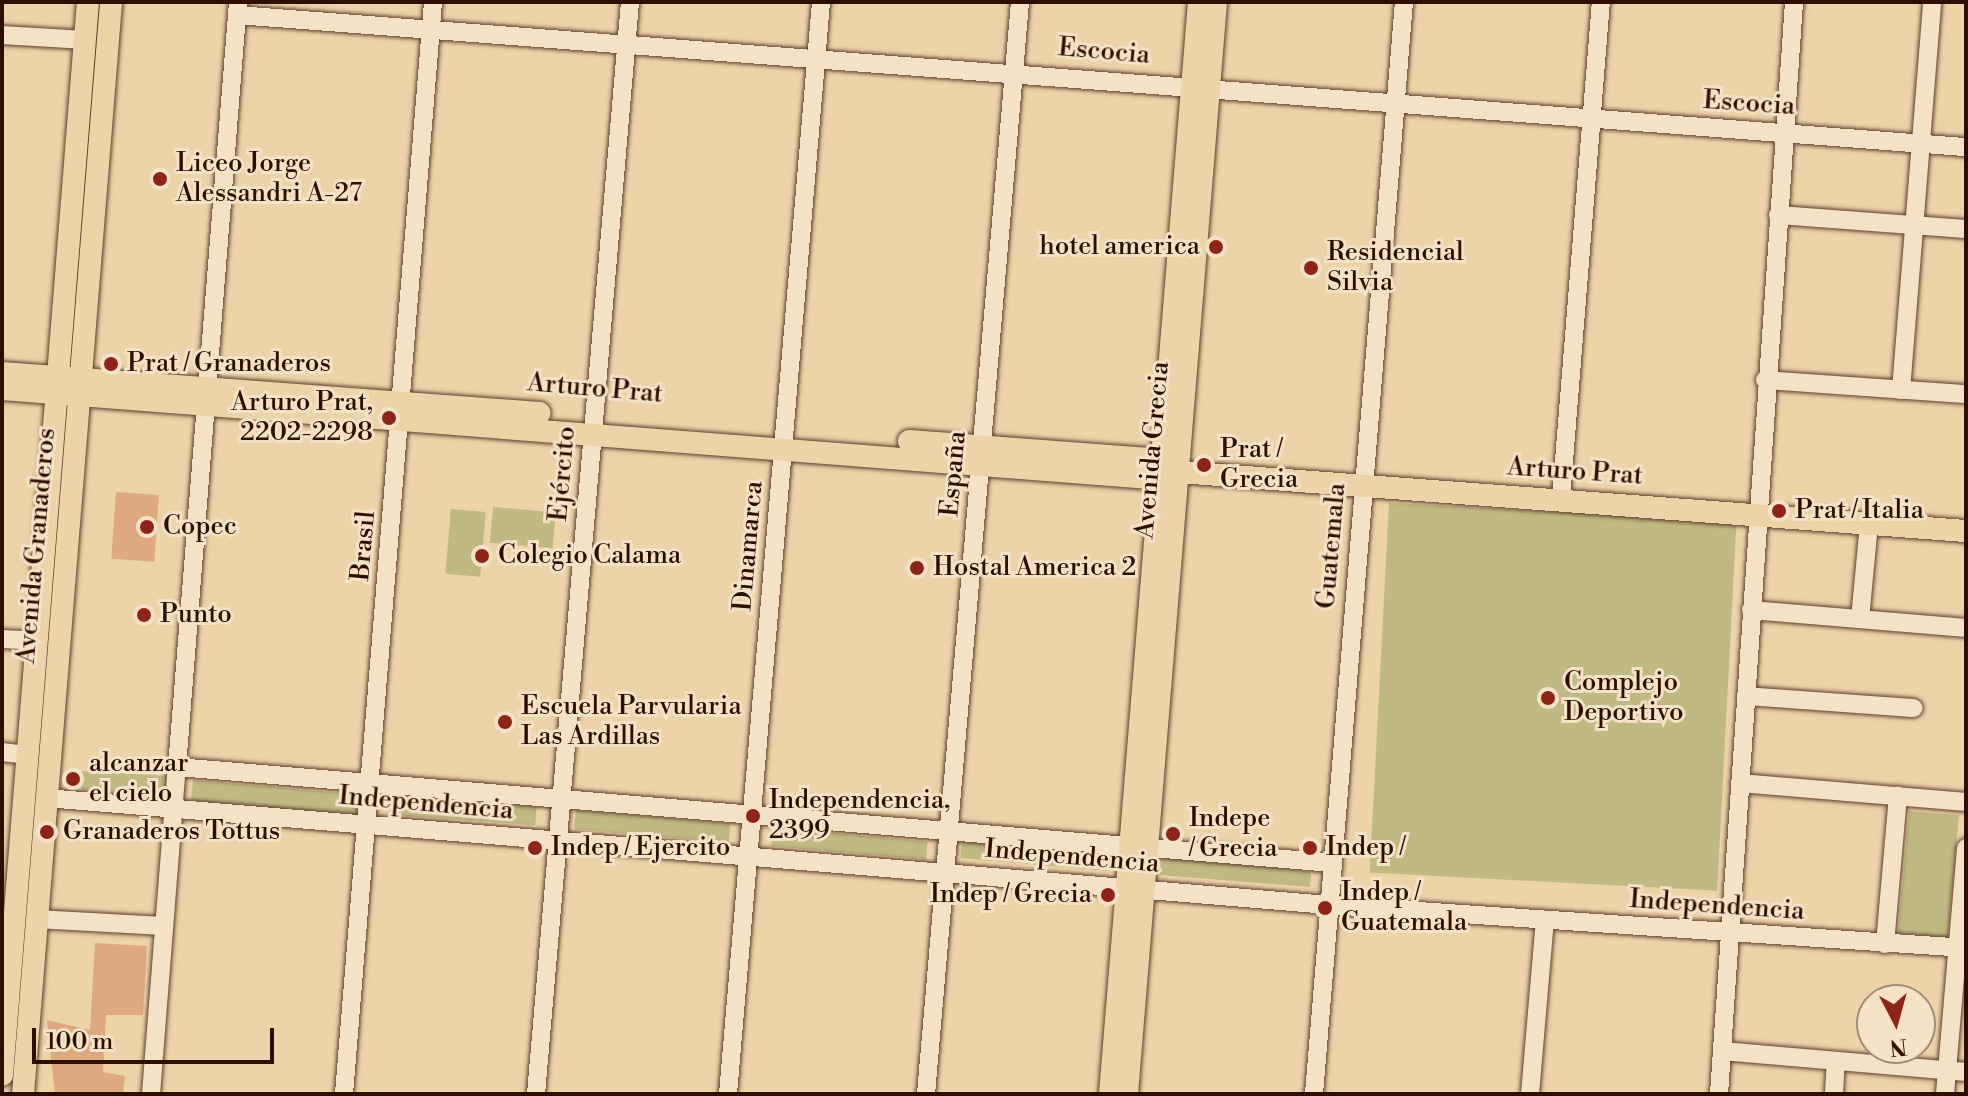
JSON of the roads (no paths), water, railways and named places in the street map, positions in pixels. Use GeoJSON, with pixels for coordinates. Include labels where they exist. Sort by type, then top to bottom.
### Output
{"type":"FeatureCollection","features":[{"type":"Feature","properties":{"kind":"main road","name":"Avenida Granaderos"},"geometry":{"type":"LineString","coordinates":[[23,1094],[46,798],[88,2]]}},
{"type":"Feature","properties":{"kind":"main road","name":"Avenida Granaderos"},"geometry":{"type":"LineString","coordinates":[[2,1075],[37,641],[111,2]]}},
{"type":"Feature","properties":{"kind":"main road","name":"Avenida Grecia"},"geometry":{"type":"LineString","coordinates":[[1199,2],[1201,86]]}},
{"type":"Feature","properties":{"kind":"main road","name":"Avenida Grecia"},"geometry":{"type":"LineString","coordinates":[[1110,1094],[1140,846],[1167,470],[1201,86],[1216,2]]}},
{"type":"Feature","properties":{"kind":"main road","name":"Arturo Prat"},"geometry":{"type":"LineString","coordinates":[[2,373],[68,386]]}},
{"type":"Feature","properties":{"kind":"main road","name":"Arturo Prat"},"geometry":{"type":"LineString","coordinates":[[2,389],[68,386],[401,410],[1966,531]]}},
{"type":"Feature","properties":{"kind":"main road","name":"Avenida Grecia"},"geometry":{"type":"LineString","coordinates":[[1127,1094],[1136,889]]}},
{"type":"Feature","properties":{"kind":"street","name":"Brasil"},"geometry":{"type":"LineString","coordinates":[[344,1094],[433,2]]}},
{"type":"Feature","properties":{"kind":"street","name":"Ejército"},"geometry":{"type":"LineString","coordinates":[[536,1094],[630,2]]}},
{"type":"Feature","properties":{"kind":"street","name":"Dinamarca"},"geometry":{"type":"LineString","coordinates":[[728,1094],[821,2]]}},
{"type":"Feature","properties":{"kind":"street","name":"España"},"geometry":{"type":"LineString","coordinates":[[926,1094],[1020,2]]}},
{"type":"Feature","properties":{"kind":"street","name":"Guatemala"},"geometry":{"type":"LineString","coordinates":[[1314,1094],[1404,2]]}},
{"type":"Feature","properties":{"kind":"street"},"geometry":{"type":"LineString","coordinates":[[1561,498],[1601,2]]}},
{"type":"Feature","properties":{"kind":"street"},"geometry":{"type":"LineString","coordinates":[[1719,1094],[1765,380],[1794,2]]}},
{"type":"Feature","properties":{"kind":"street"},"geometry":{"type":"LineString","coordinates":[[1901,390],[1932,2]]}},
{"type":"Feature","properties":{"kind":"street"},"geometry":{"type":"LineString","coordinates":[[151,1094],[237,9]]}},
{"type":"Feature","properties":{"kind":"street","name":"Escocia"},"geometry":{"type":"LineString","coordinates":[[237,9],[431,29],[1014,71],[1966,147]]}},
{"type":"Feature","properties":{"kind":"street"},"geometry":{"type":"LineString","coordinates":[[2,35],[85,40]]}},
{"type":"Feature","properties":{"kind":"street"},"geometry":{"type":"LineString","coordinates":[[1778,215],[1966,229]]}},
{"type":"Feature","properties":{"kind":"street"},"geometry":{"type":"LineString","coordinates":[[1765,380],[1966,394]]}},
{"type":"Feature","properties":{"kind":"street"},"geometry":{"type":"LineString","coordinates":[[1860,619],[1869,524]]}},
{"type":"Feature","properties":{"kind":"street"},"geometry":{"type":"LineString","coordinates":[[1751,610],[1966,628]]}},
{"type":"Feature","properties":{"kind":"street"},"geometry":{"type":"LineString","coordinates":[[2,639],[37,641]]}},
{"type":"Feature","properties":{"kind":"street"},"geometry":{"type":"LineString","coordinates":[[1746,696],[1914,708]]}},
{"type":"Feature","properties":{"kind":"street"},"geometry":{"type":"LineString","coordinates":[[2,752],[28,755]]}},
{"type":"Feature","properties":{"kind":"street","name":"Independencia"},"geometry":{"type":"LineString","coordinates":[[177,767],[1333,863]]}},
{"type":"Feature","properties":{"kind":"street"},"geometry":{"type":"LineString","coordinates":[[1740,783],[1966,802]]}},
{"type":"Feature","properties":{"kind":"street"},"geometry":{"type":"LineString","coordinates":[[1885,944],[1898,796]]}},
{"type":"Feature","properties":{"kind":"street","name":"Independencia"},"geometry":{"type":"LineString","coordinates":[[46,798],[1329,905],[1962,948]]}},
{"type":"Feature","properties":{"kind":"street"},"geometry":{"type":"LineString","coordinates":[[1945,1094],[1962,948],[1966,848]]}},
{"type":"Feature","properties":{"kind":"street"},"geometry":{"type":"LineString","coordinates":[[36,919],[164,926]]}},
{"type":"Feature","properties":{"kind":"street"},"geometry":{"type":"LineString","coordinates":[[1530,1094],[1545,920]]}},
{"type":"Feature","properties":{"kind":"street"},"geometry":{"type":"LineString","coordinates":[[1722,1051],[1966,1072]]}},
{"type":"Feature","properties":{"kind":"street"},"geometry":{"type":"LineString","coordinates":[[1834,1094],[1836,1061]]}},
{"type":"Feature","properties":{"kind":"place","name":"Liceo Jorge Alessandri A-27"},"geometry":{"type":"Point","coordinates":[160,179]}},
{"type":"Feature","properties":{"kind":"place","name":"hotel america"},"geometry":{"type":"Point","coordinates":[1216,247]}},
{"type":"Feature","properties":{"kind":"place","name":"Residencial Silvia"},"geometry":{"type":"Point","coordinates":[1311,268]}},
{"type":"Feature","properties":{"kind":"place","name":"Prat / Granaderos"},"geometry":{"type":"Point","coordinates":[111,364]}},
{"type":"Feature","properties":{"kind":"place","name":"Arturo Prat, 2202-2298"},"geometry":{"type":"Point","coordinates":[389,418]}},
{"type":"Feature","properties":{"kind":"place","name":"Prat / Grecia"},"geometry":{"type":"Point","coordinates":[1204,465]}},
{"type":"Feature","properties":{"kind":"place","name":"Prat / Italia"},"geometry":{"type":"Point","coordinates":[1779,511]}},
{"type":"Feature","properties":{"kind":"place","name":"Copec"},"geometry":{"type":"Point","coordinates":[147,527]}},
{"type":"Feature","properties":{"kind":"place","name":"Colegio Calama"},"geometry":{"type":"Point","coordinates":[482,556]}},
{"type":"Feature","properties":{"kind":"place","name":"Hostal America 2"},"geometry":{"type":"Point","coordinates":[917,568]}},
{"type":"Feature","properties":{"kind":"place","name":"Punto"},"geometry":{"type":"Point","coordinates":[144,615]}},
{"type":"Feature","properties":{"kind":"place","name":"Complejo Deportivo"},"geometry":{"type":"Point","coordinates":[1548,698]}},
{"type":"Feature","properties":{"kind":"place","name":"Escuela Parvularia Las Ardillas"},"geometry":{"type":"Point","coordinates":[505,722]}},
{"type":"Feature","properties":{"kind":"place","name":"alcanzar el cielo"},"geometry":{"type":"Point","coordinates":[73,779]}},
{"type":"Feature","properties":{"kind":"place","name":"Independencia, 2399"},"geometry":{"type":"Point","coordinates":[753,816]}},
{"type":"Feature","properties":{"kind":"place","name":"Granaderos Tottus"},"geometry":{"type":"Point","coordinates":[47,832]}},
{"type":"Feature","properties":{"kind":"place","name":"Indepe / Grecia"},"geometry":{"type":"Point","coordinates":[1173,834]}},
{"type":"Feature","properties":{"kind":"place","name":"Indep / Ejercito"},"geometry":{"type":"Point","coordinates":[535,848]}},
{"type":"Feature","properties":{"kind":"place","name":"Indep /"},"geometry":{"type":"Point","coordinates":[1310,848]}},
{"type":"Feature","properties":{"kind":"place","name":"Indep / Grecia"},"geometry":{"type":"Point","coordinates":[1108,895]}},
{"type":"Feature","properties":{"kind":"place","name":"Indep / Guatemala"},"geometry":{"type":"Point","coordinates":[1325,908]}}]}
